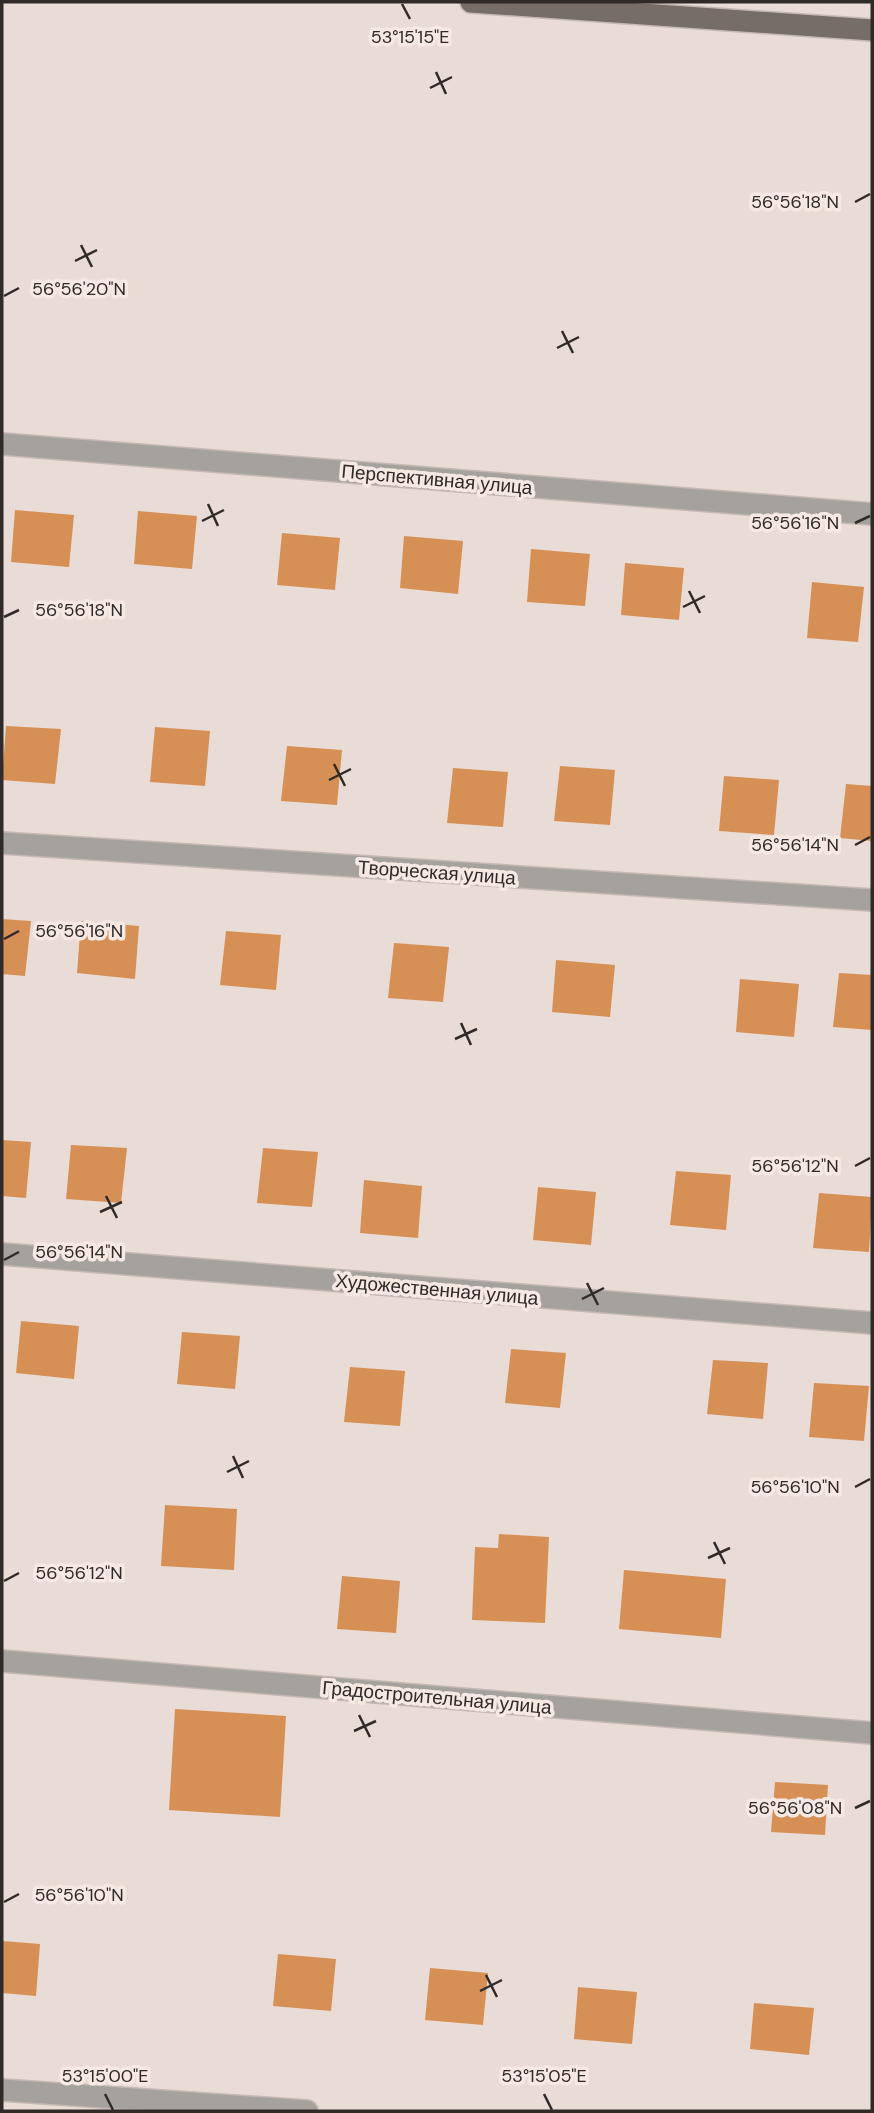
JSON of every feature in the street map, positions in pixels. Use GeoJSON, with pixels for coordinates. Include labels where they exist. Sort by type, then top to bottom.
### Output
{"type":"FeatureCollection","features":[{"type":"Feature","properties":{"kind":"main road"},"geometry":{"type":"LineString","coordinates":[[471,2],[872,30]]}},
{"type":"Feature","properties":{"kind":"street","name":"Перспективная улица"},"geometry":{"type":"LineString","coordinates":[[2,444],[872,514]]}},
{"type":"Feature","properties":{"kind":"street","name":"Творческая улица"},"geometry":{"type":"LineString","coordinates":[[2,843],[872,900]]}},
{"type":"Feature","properties":{"kind":"street","name":"Художественная улица"},"geometry":{"type":"LineString","coordinates":[[2,1254],[872,1323]]}},
{"type":"Feature","properties":{"kind":"street","name":"Градостроительная улица"},"geometry":{"type":"LineString","coordinates":[[2,1661],[872,1732]]}},
{"type":"Feature","properties":{"kind":"street"},"geometry":{"type":"LineString","coordinates":[[10,2097],[307,2111]]}},
{"type":"Feature","properties":{"kind":"building"},"geometry":{"type":"Polygon","coordinates":[[[15,510],[74,515],[69,567],[11,562],[15,510]]]}},
{"type":"Feature","properties":{"kind":"building"},"geometry":{"type":"Polygon","coordinates":[[[138,511],[197,516],[192,569],[134,564],[138,511]]]}},
{"type":"Feature","properties":{"kind":"building"},"geometry":{"type":"Polygon","coordinates":[[[282,533],[340,538],[335,590],[277,585],[282,533]]]}},
{"type":"Feature","properties":{"kind":"building"},"geometry":{"type":"Polygon","coordinates":[[[404,536],[463,541],[458,594],[400,588],[404,536]]]}},
{"type":"Feature","properties":{"kind":"building"},"geometry":{"type":"Polygon","coordinates":[[[531,549],[590,554],[585,606],[527,602],[531,549]]]}},
{"type":"Feature","properties":{"kind":"building"},"geometry":{"type":"Polygon","coordinates":[[[625,563],[684,568],[679,620],[621,615],[625,563]]]}},
{"type":"Feature","properties":{"kind":"building"},"geometry":{"type":"Polygon","coordinates":[[[812,582],[864,587],[858,642],[807,638],[812,582]]]}},
{"type":"Feature","properties":{"kind":"building"},"geometry":{"type":"Polygon","coordinates":[[[6,726],[61,729],[55,784],[2,780],[6,726]]]}},
{"type":"Feature","properties":{"kind":"building"},"geometry":{"type":"Polygon","coordinates":[[[155,727],[210,731],[205,786],[150,782],[155,727]]]}},
{"type":"Feature","properties":{"kind":"building"},"geometry":{"type":"Polygon","coordinates":[[[287,746],[342,750],[337,805],[281,801],[287,746]]]}},
{"type":"Feature","properties":{"kind":"building"},"geometry":{"type":"Polygon","coordinates":[[[560,766],[615,770],[610,825],[554,821],[560,766]]]}},
{"type":"Feature","properties":{"kind":"building"},"geometry":{"type":"Polygon","coordinates":[[[453,768],[508,772],[503,827],[447,823],[453,768]]]}},
{"type":"Feature","properties":{"kind":"building"},"geometry":{"type":"Polygon","coordinates":[[[724,776],[779,780],[774,835],[719,831],[724,776]]]}},
{"type":"Feature","properties":{"kind":"building"},"geometry":{"type":"Polygon","coordinates":[[[846,784],[872,786],[872,841],[840,838],[846,784]]]}},
{"type":"Feature","properties":{"kind":"building"},"geometry":{"type":"Polygon","coordinates":[[[2,919],[31,921],[25,976],[2,974],[2,919]]]}},
{"type":"Feature","properties":{"kind":"building"},"geometry":{"type":"Polygon","coordinates":[[[81,921],[139,926],[135,979],[77,973],[81,921]]]}},
{"type":"Feature","properties":{"kind":"building"},"geometry":{"type":"Polygon","coordinates":[[[226,931],[281,935],[276,990],[220,985],[226,931]]]}},
{"type":"Feature","properties":{"kind":"building"},"geometry":{"type":"Polygon","coordinates":[[[394,943],[449,947],[443,1002],[388,998],[394,943]]]}},
{"type":"Feature","properties":{"kind":"building"},"geometry":{"type":"Polygon","coordinates":[[[556,960],[615,965],[610,1017],[552,1012],[556,960]]]}},
{"type":"Feature","properties":{"kind":"building"},"geometry":{"type":"Polygon","coordinates":[[[839,973],[872,975],[872,1030],[833,1027],[839,973]]]}},
{"type":"Feature","properties":{"kind":"building"},"geometry":{"type":"Polygon","coordinates":[[[740,979],[799,984],[794,1037],[736,1032],[740,979]]]}},
{"type":"Feature","properties":{"kind":"building"},"geometry":{"type":"Polygon","coordinates":[[[2,1140],[31,1142],[26,1198],[2,1196],[2,1140]]]}},
{"type":"Feature","properties":{"kind":"building"},"geometry":{"type":"Polygon","coordinates":[[[71,1145],[127,1148],[121,1203],[66,1199],[71,1145]]]}},
{"type":"Feature","properties":{"kind":"building"},"geometry":{"type":"Polygon","coordinates":[[[263,1148],[318,1152],[312,1207],[257,1203],[263,1148]]]}},
{"type":"Feature","properties":{"kind":"building"},"geometry":{"type":"Polygon","coordinates":[[[676,1171],[731,1175],[726,1230],[670,1225],[676,1171]]]}},
{"type":"Feature","properties":{"kind":"building"},"geometry":{"type":"Polygon","coordinates":[[[364,1180],[422,1186],[418,1238],[360,1233],[364,1180]]]}},
{"type":"Feature","properties":{"kind":"building"},"geometry":{"type":"Polygon","coordinates":[[[538,1187],[596,1192],[591,1245],[533,1240],[538,1187]]]}},
{"type":"Feature","properties":{"kind":"building"},"geometry":{"type":"Polygon","coordinates":[[[819,1193],[872,1197],[869,1252],[813,1248],[819,1193]]]}},
{"type":"Feature","properties":{"kind":"building"},"geometry":{"type":"Polygon","coordinates":[[[21,1321],[79,1326],[74,1379],[16,1373],[21,1321]]]}},
{"type":"Feature","properties":{"kind":"building"},"geometry":{"type":"Polygon","coordinates":[[[182,1332],[240,1336],[235,1389],[177,1384],[182,1332]]]}},
{"type":"Feature","properties":{"kind":"building"},"geometry":{"type":"Polygon","coordinates":[[[511,1349],[566,1353],[560,1408],[505,1403],[511,1349]]]}},
{"type":"Feature","properties":{"kind":"building"},"geometry":{"type":"Polygon","coordinates":[[[713,1360],[768,1363],[763,1419],[707,1414],[713,1360]]]}},
{"type":"Feature","properties":{"kind":"building"},"geometry":{"type":"Polygon","coordinates":[[[350,1367],[405,1371],[400,1426],[344,1422],[350,1367]]]}},
{"type":"Feature","properties":{"kind":"building"},"geometry":{"type":"Polygon","coordinates":[[[814,1383],[869,1386],[864,1441],[809,1437],[814,1383]]]}},
{"type":"Feature","properties":{"kind":"building"},"geometry":{"type":"Polygon","coordinates":[[[165,1505],[237,1509],[234,1570],[161,1566],[165,1505]]]}},
{"type":"Feature","properties":{"kind":"building"},"geometry":{"type":"Polygon","coordinates":[[[499,1534],[549,1537],[545,1623],[472,1620],[475,1547],[498,1548],[499,1534]]]}},
{"type":"Feature","properties":{"kind":"building"},"geometry":{"type":"Polygon","coordinates":[[[624,1570],[726,1579],[721,1638],[619,1629],[624,1570]]]}},
{"type":"Feature","properties":{"kind":"building"},"geometry":{"type":"Polygon","coordinates":[[[342,1576],[400,1581],[396,1633],[337,1629],[342,1576]]]}},
{"type":"Feature","properties":{"kind":"building"},"geometry":{"type":"Polygon","coordinates":[[[175,1709],[286,1716],[280,1817],[169,1810],[175,1709]]]}},
{"type":"Feature","properties":{"kind":"building"},"geometry":{"type":"Polygon","coordinates":[[[775,1782],[828,1785],[825,1835],[771,1832],[775,1782]]]}},
{"type":"Feature","properties":{"kind":"building"},"geometry":{"type":"Polygon","coordinates":[[[2,1941],[40,1944],[36,1996],[2,1993],[2,1941]]]}},
{"type":"Feature","properties":{"kind":"building"},"geometry":{"type":"Polygon","coordinates":[[[278,1954],[336,1959],[331,2011],[273,2006],[278,1954]]]}},
{"type":"Feature","properties":{"kind":"building"},"geometry":{"type":"Polygon","coordinates":[[[430,1968],[488,1973],[483,2025],[425,2020],[430,1968]]]}},
{"type":"Feature","properties":{"kind":"building"},"geometry":{"type":"Polygon","coordinates":[[[578,1987],[637,1992],[632,2044],[574,2039],[578,1987]]]}},
{"type":"Feature","properties":{"kind":"building"},"geometry":{"type":"Polygon","coordinates":[[[754,2003],[814,2008],[809,2055],[750,2049],[754,2003]]]}}]}
